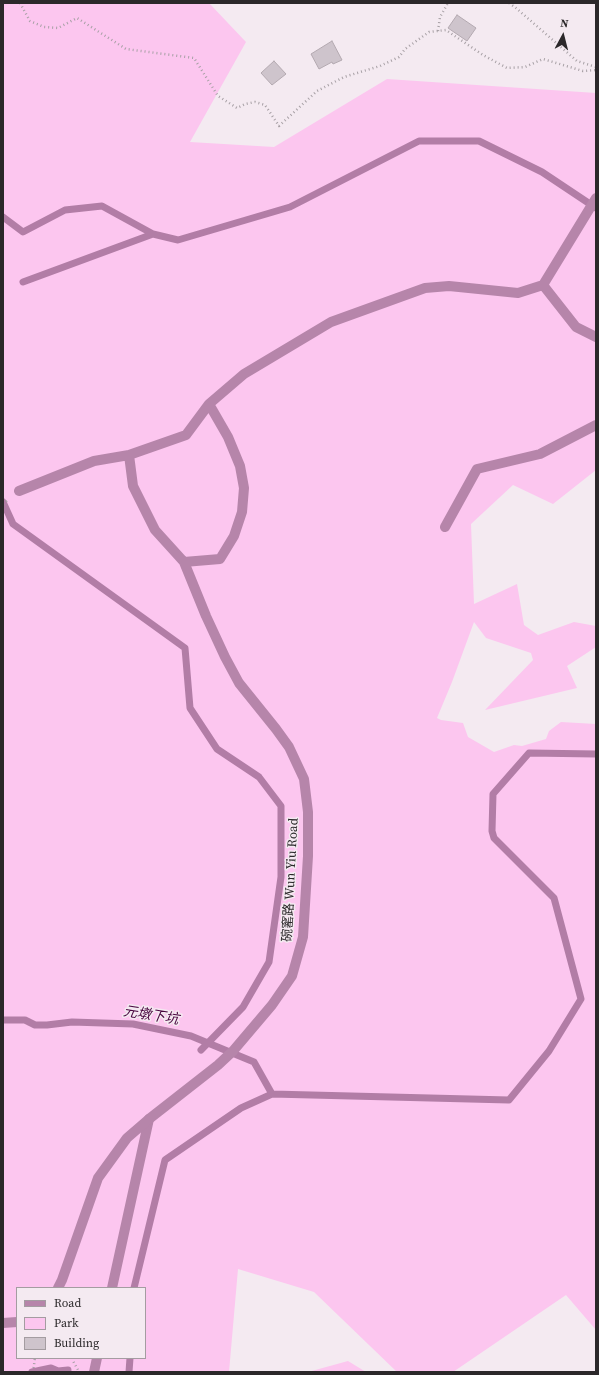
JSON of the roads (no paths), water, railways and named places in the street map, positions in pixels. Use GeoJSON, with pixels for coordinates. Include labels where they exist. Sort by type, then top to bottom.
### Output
{"type":"FeatureCollection","features":[{"type":"Feature","properties":{"kind":"street"},"geometry":{"type":"LineString","coordinates":[[19,491],[94,461],[129,455],[186,435],[209,404],[244,374],[330,322],[425,288],[449,286],[518,292],[543,285],[596,198]]}},
{"type":"Feature","properties":{"kind":"street"},"geometry":{"type":"LineString","coordinates":[[543,285],[576,327],[596,337]]}},
{"type":"Feature","properties":{"kind":"street"},"geometry":{"type":"LineString","coordinates":[[184,562],[220,559],[234,536],[242,512],[244,488],[240,466],[228,436],[209,404]]}},
{"type":"Feature","properties":{"kind":"street"},"geometry":{"type":"LineString","coordinates":[[445,527],[478,469],[540,454],[596,425]]}},
{"type":"Feature","properties":{"kind":"street","name":"碗窰路 Wun Yiu Road"},"geometry":{"type":"LineString","coordinates":[[58,1287],[98,1178],[127,1138],[218,1065],[233,1051],[272,1005],[292,976],[303,937],[308,856],[308,812],[304,779],[289,748],[276,729],[239,683],[206,616],[184,562],[155,530],[133,486],[129,455]]}},
{"type":"Feature","properties":{"kind":"street"},"geometry":{"type":"LineString","coordinates":[[112,1287],[149,1119]]}},
{"type":"Feature","properties":{"kind":"street"},"geometry":{"type":"LineString","coordinates":[[3,1323],[16,1322]]}},
{"type":"Feature","properties":{"kind":"street"},"geometry":{"type":"LineString","coordinates":[[94,1372],[97,1359]]}},
{"type":"Feature","properties":{"kind":"waterway"},"geometry":{"type":"LineString","coordinates":[[23,282],[153,234],[178,240],[290,207],[419,141],[479,141],[542,172],[596,208]]}},
{"type":"Feature","properties":{"kind":"waterway"},"geometry":{"type":"LineString","coordinates":[[3,217],[23,232],[65,210],[102,206],[153,234]]}},
{"type":"Feature","properties":{"kind":"waterway"},"geometry":{"type":"LineString","coordinates":[[3,502],[13,524],[185,648],[190,708],[217,749],[259,777],[281,806],[281,877],[269,962],[243,1007],[201,1050]]}},
{"type":"Feature","properties":{"kind":"waterway"},"geometry":{"type":"LineString","coordinates":[[134,1287],[165,1160],[241,1108],[272,1094],[509,1100],[549,1051],[581,999],[554,898],[494,838],[492,831],[493,794],[529,753],[596,754]]}},
{"type":"Feature","properties":{"kind":"waterway","name":"元墩下坑"},"geometry":{"type":"LineString","coordinates":[[3,1020],[25,1020],[35,1025],[72,1022],[133,1024],[191,1036],[254,1062],[272,1094]]}},
{"type":"Feature","properties":{"kind":"waterway"},"geometry":{"type":"LineString","coordinates":[[129,1372],[130,1359]]}},
{"type":"Feature","properties":{"kind":"waterway"},"geometry":{"type":"LineString","coordinates":[[32,1372],[51,1368],[58,1371],[68,1370]]}}]}
